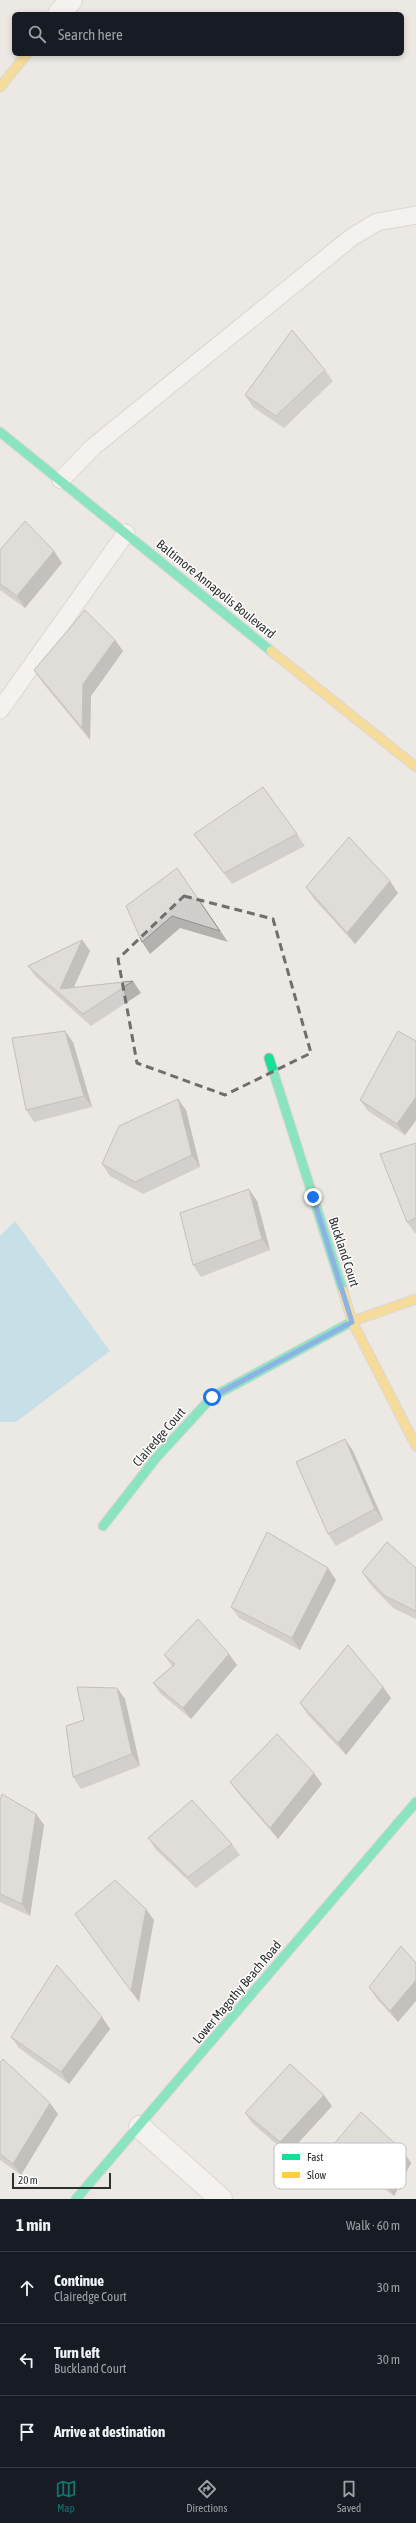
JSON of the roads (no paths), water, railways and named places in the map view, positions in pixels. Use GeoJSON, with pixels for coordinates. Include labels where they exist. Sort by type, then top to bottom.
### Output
{"type":"FeatureCollection","features":[{"type":"Feature","properties":{"kind":"street"},"geometry":{"type":"LineString","coordinates":[[61,12],[71,0]]}},
{"type":"Feature","properties":{"kind":"street"},"geometry":{"type":"LineString","coordinates":[[0,87],[25,56]]}},
{"type":"Feature","properties":{"kind":"street","name":"Baltimore Annapolis Boulevard"},"geometry":{"type":"LineString","coordinates":[[0,432],[416,767]]}},
{"type":"Feature","properties":{"kind":"street","name":"Buckland Court"},"geometry":{"type":"LineString","coordinates":[[269,1058],[352,1322],[411,1440],[416,1446]]}},
{"type":"Feature","properties":{"kind":"street","name":"Clairedge Court"},"geometry":{"type":"LineString","coordinates":[[103,1526],[156,1458],[212,1397],[352,1322],[416,1299]]}},
{"type":"Feature","properties":{"kind":"street","name":"Lower Magothy Beach Road"},"geometry":{"type":"LineString","coordinates":[[76,2199],[416,1802]]}},
{"type":"Feature","properties":{"kind":"street"},"geometry":{"type":"LineString","coordinates":[[140,2126],[221,2199]]}},
{"type":"Feature","properties":{"kind":"lane"},"geometry":{"type":"LineString","coordinates":[[61,480],[93,447],[352,236],[377,222],[416,215]]}},
{"type":"Feature","properties":{"kind":"lane"},"geometry":{"type":"LineString","coordinates":[[0,710],[126,533]]}},
{"type":"Feature","properties":{"kind":"water"},"geometry":{"type":"Polygon","coordinates":[[[15,1221],[110,1351],[16,1422],[0,1422],[0,1236],[15,1221]]]}}]}
